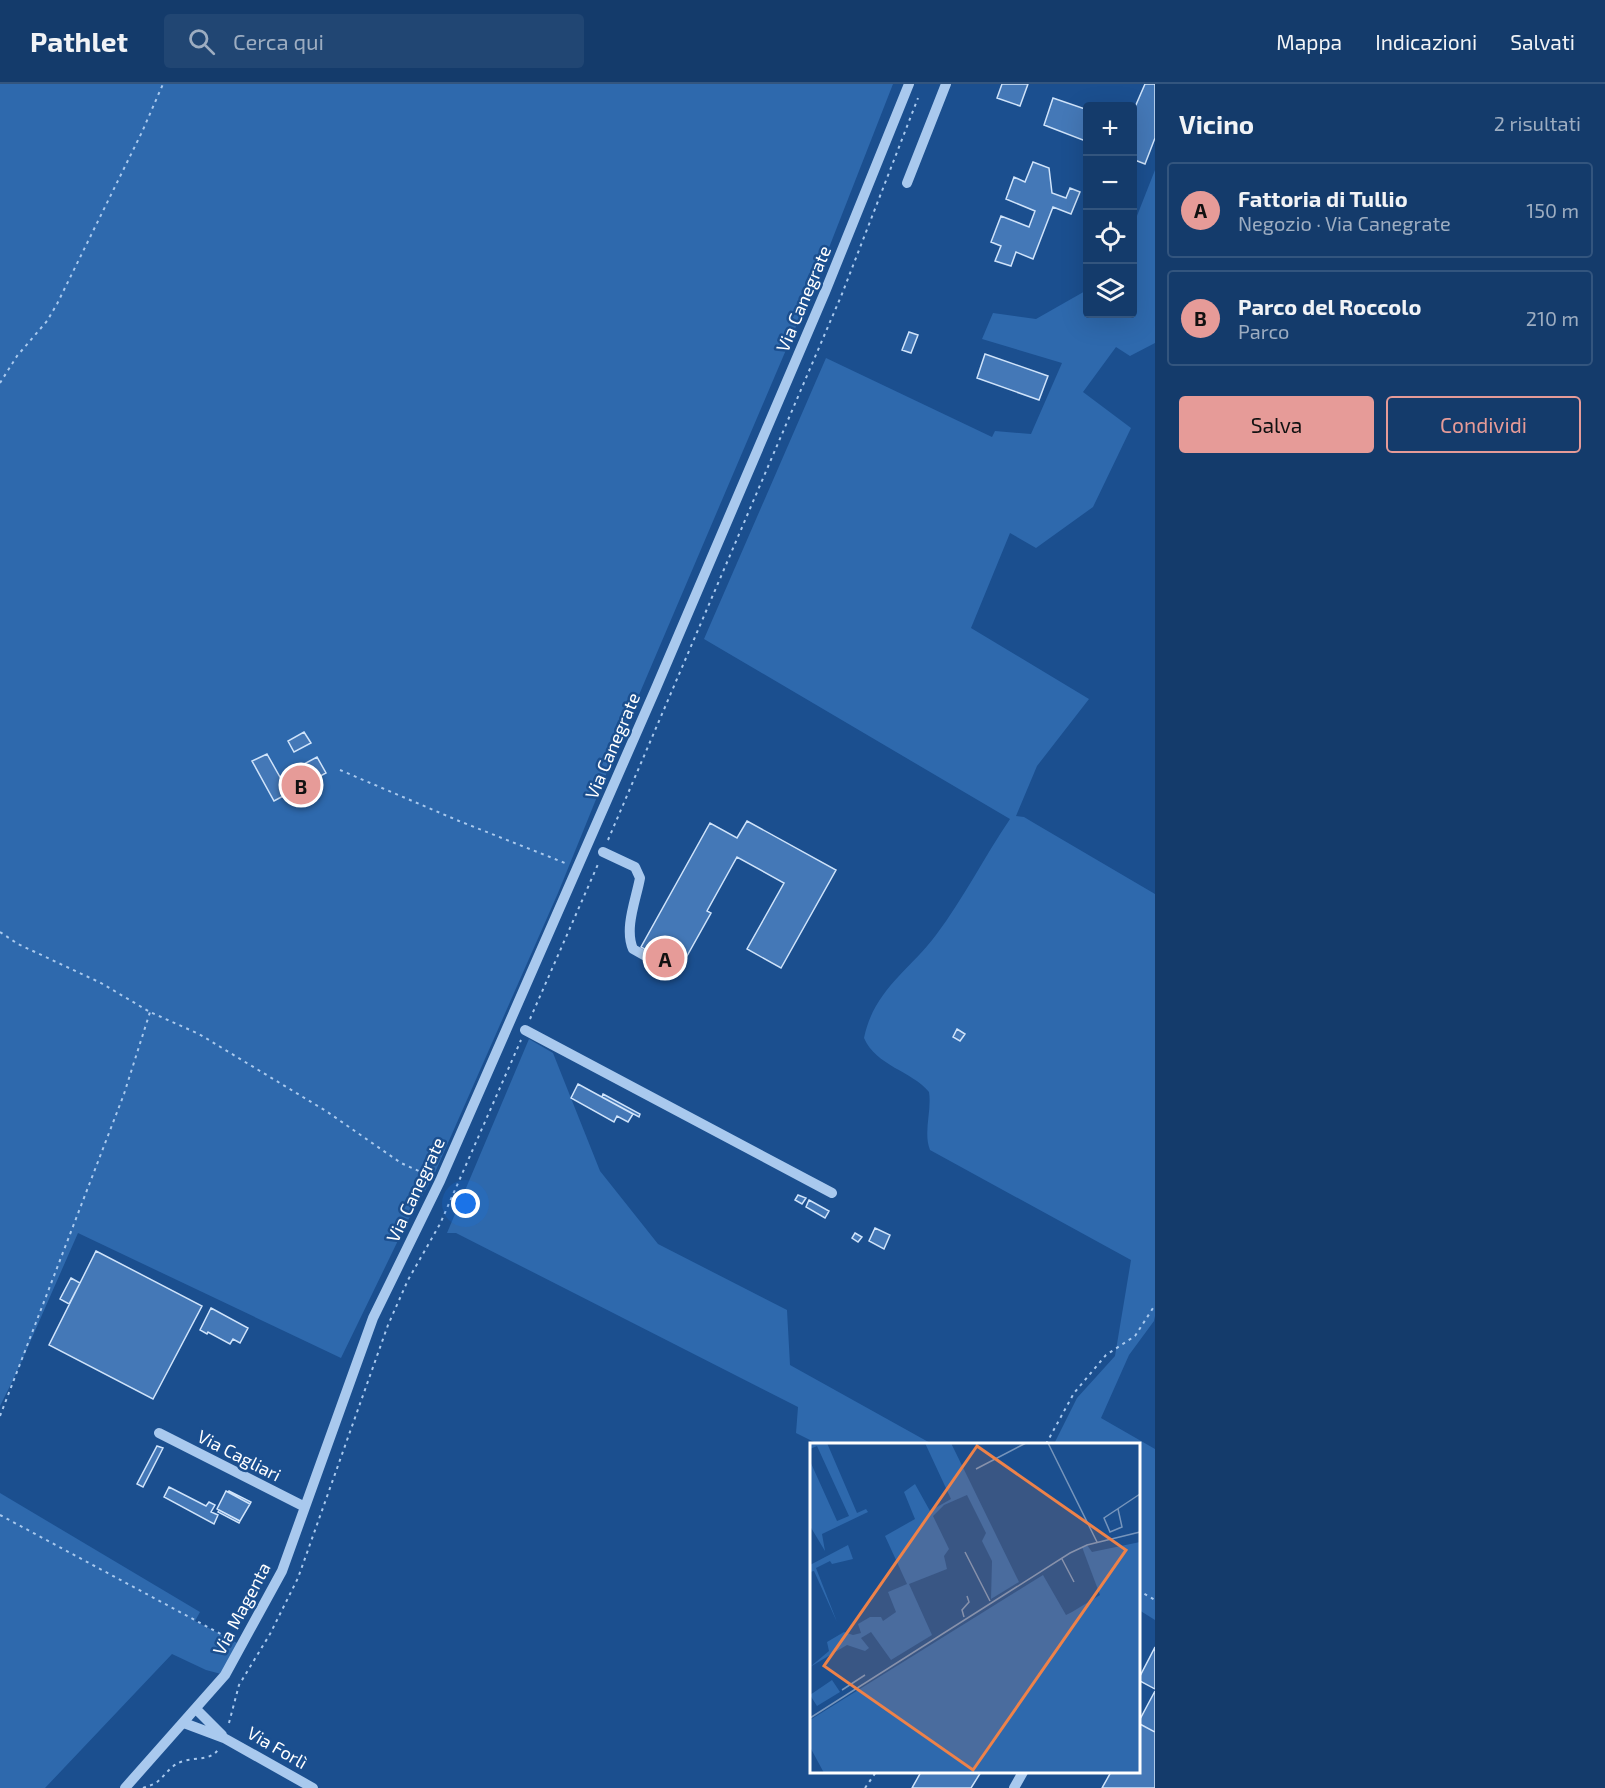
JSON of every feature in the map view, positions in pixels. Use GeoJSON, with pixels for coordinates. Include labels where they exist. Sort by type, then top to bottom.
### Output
{"type":"FeatureCollection","features":[{"type":"Feature","properties":{"kind":"street","name":"Via Canegrate"},"geometry":{"type":"LineString","coordinates":[[338,1416],[373,1318],[440,1181],[578,867],[825,292],[909,84]]}},
{"type":"Feature","properties":{"kind":"street"},"geometry":{"type":"LineString","coordinates":[[907,183],[946,84]]}},
{"type":"Feature","properties":{"kind":"street"},"geometry":{"type":"LineString","coordinates":[[603,852],[634,867],[638,873],[640,878],[628,933],[630,944],[633,949],[664,967]]}},
{"type":"Feature","properties":{"kind":"street"},"geometry":{"type":"LineString","coordinates":[[525,1030],[832,1193]]}},
{"type":"Feature","properties":{"kind":"street","name":"Via Magenta"},"geometry":{"type":"LineString","coordinates":[[125,1788],[225,1675],[243,1646],[282,1571],[338,1416]]}},
{"type":"Feature","properties":{"kind":"street","name":"Via Cagliari"},"geometry":{"type":"LineString","coordinates":[[159,1433],[305,1507]]}},
{"type":"Feature","properties":{"kind":"street","name":"Via Forlì"},"geometry":{"type":"LineString","coordinates":[[196,1709],[224,1737]]}},
{"type":"Feature","properties":{"kind":"street","name":"Via Forlì"},"geometry":{"type":"LineString","coordinates":[[184,1723],[224,1737],[313,1788]]}},
{"type":"Feature","properties":{"kind":"street"},"geometry":{"type":"LineString","coordinates":[[1014,1788],[1022,1773]]}},
{"type":"Feature","properties":{"kind":"path"},"geometry":{"type":"LineString","coordinates":[[0,383],[17,356],[47,321],[57,304],[142,132],[163,84]]}},
{"type":"Feature","properties":{"kind":"path"},"geometry":{"type":"LineString","coordinates":[[144,1788],[183,1761],[213,1755],[217,1752],[224,1737],[239,1685],[270,1634],[297,1578],[388,1325],[408,1280],[440,1224],[603,852],[842,294],[919,95]]}},
{"type":"Feature","properties":{"kind":"path"},"geometry":{"type":"LineString","coordinates":[[340,770],[459,821],[578,867]]}},
{"type":"Feature","properties":{"kind":"path"},"geometry":{"type":"LineString","coordinates":[[0,932],[18,944],[101,983],[150,1012],[219,1046],[326,1111],[401,1163],[440,1181]]}},
{"type":"Feature","properties":{"kind":"path"},"geometry":{"type":"LineString","coordinates":[[0,1416],[123,1094],[150,1012]]}},
{"type":"Feature","properties":{"kind":"path"},"geometry":{"type":"LineString","coordinates":[[1047,1443],[1074,1393],[1106,1355],[1134,1336],[1155,1305]]}},
{"type":"Feature","properties":{"kind":"path"},"geometry":{"type":"LineString","coordinates":[[0,1515],[243,1646]]}},
{"type":"Feature","properties":{"kind":"path"},"geometry":{"type":"LineString","coordinates":[[1140,1591],[1155,1600]]}},
{"type":"Feature","properties":{"kind":"path"},"geometry":{"type":"LineString","coordinates":[[865,1788],[875,1773]]}},
{"type":"Feature","properties":{"kind":"shaded area"},"geometry":{"type":"Polygon","coordinates":[[[0,84],[893,84],[823,263],[627,723],[558,893],[433,1177],[407,1222],[341,1358],[78,1233],[0,1406],[0,84]]]}},
{"type":"Feature","properties":{"kind":"shaded area"},"geometry":{"type":"Polygon","coordinates":[[[1155,170],[1155,343],[1130,356],[1116,347],[1083,392],[1131,428],[1093,507],[1036,548],[1010,533],[971,628],[1089,699],[1037,766],[1016,816],[1024,817],[1155,894],[1155,1316],[1154,1321],[1129,1355],[1101,1418],[1155,1449],[1155,1620],[1140,1611],[1140,1443],[1054,1443],[1077,1398],[1115,1356],[1131,1260],[930,1150],[927,1136],[929,1092],[922,1085],[885,1062],[864,1038],[869,1021],[884,994],[936,935],[1010,819],[704,639],[826,358],[992,437],[995,431],[1031,434],[1062,363],[982,339],[993,313],[1036,319],[1083,292],[1083,318],[1137,318],[1137,216],[1155,170]]]}},
{"type":"Feature","properties":{"kind":"shaded area"},"geometry":{"type":"Polygon","coordinates":[[[529,1039],[553,1053],[600,1171],[658,1244],[787,1310],[790,1365],[930,1443],[816,1443],[796,1433],[798,1407],[456,1233],[447,1233],[529,1039]]]}},
{"type":"Feature","properties":{"kind":"shaded area"},"geometry":{"type":"Polygon","coordinates":[[[0,1493],[200,1612],[195,1621],[243,1646],[225,1675],[206,1670],[172,1654],[45,1788],[0,1788],[0,1493]]]}},
{"type":"Feature","properties":{"kind":"building"},"geometry":{"type":"Polygon","coordinates":[[[1002,84],[1028,84],[1020,106],[997,98],[1002,84]]]}},
{"type":"Feature","properties":{"kind":"building"},"geometry":{"type":"Polygon","coordinates":[[[1145,84],[1155,84],[1155,138],[1145,164],[1137,161],[1137,102],[1145,84]]]}},
{"type":"Feature","properties":{"kind":"building"},"geometry":{"type":"Polygon","coordinates":[[[1053,98],[1083,108],[1083,140],[1044,125],[1053,98]]]}},
{"type":"Feature","properties":{"kind":"building"},"geometry":{"type":"Polygon","coordinates":[[[1033,162],[1049,168],[1052,193],[1066,198],[1070,188],[1080,192],[1071,214],[1053,207],[1033,259],[1016,252],[1011,266],[995,261],[1001,246],[991,242],[1001,216],[1029,227],[1035,211],[1006,199],[1014,177],[1025,182],[1033,162]]]}},
{"type":"Feature","properties":{"kind":"building"},"geometry":{"type":"Polygon","coordinates":[[[909,332],[918,335],[911,353],[902,350],[909,332]]]}},
{"type":"Feature","properties":{"kind":"building"},"geometry":{"type":"Polygon","coordinates":[[[985,354],[1048,376],[1039,400],[977,378],[985,354]]]}},
{"type":"Feature","properties":{"kind":"building"},"geometry":{"type":"Polygon","coordinates":[[[304,732],[311,743],[294,752],[288,741],[304,732]]]}},
{"type":"Feature","properties":{"kind":"building"},"geometry":{"type":"Polygon","coordinates":[[[267,754],[280,777],[317,757],[326,773],[274,801],[252,761],[267,754]]]}},
{"type":"Feature","properties":{"kind":"building"},"geometry":{"type":"Polygon","coordinates":[[[747,821],[836,870],[781,968],[747,949],[784,883],[737,857],[707,911],[711,913],[678,972],[651,957],[653,954],[641,947],[710,823],[737,838],[747,821]]]}},
{"type":"Feature","properties":{"kind":"building"},"geometry":{"type":"Polygon","coordinates":[[[957,1029],[965,1034],[960,1041],[953,1037],[957,1029]]]}},
{"type":"Feature","properties":{"kind":"building"},"geometry":{"type":"Polygon","coordinates":[[[578,1084],[633,1114],[628,1122],[617,1116],[614,1122],[571,1098],[578,1084]]]}},
{"type":"Feature","properties":{"kind":"building"},"geometry":{"type":"Polygon","coordinates":[[[603,1094],[640,1114],[639,1117],[602,1097],[603,1094]]]}},
{"type":"Feature","properties":{"kind":"building"},"geometry":{"type":"Polygon","coordinates":[[[798,1195],[806,1198],[802,1204],[795,1200],[798,1195]]]}},
{"type":"Feature","properties":{"kind":"building"},"geometry":{"type":"Polygon","coordinates":[[[809,1200],[829,1211],[825,1218],[806,1207],[809,1200]]]}},
{"type":"Feature","properties":{"kind":"building"},"geometry":{"type":"Polygon","coordinates":[[[875,1228],[890,1235],[884,1249],[869,1241],[875,1228]]]}},
{"type":"Feature","properties":{"kind":"building"},"geometry":{"type":"Polygon","coordinates":[[[855,1233],[862,1237],[858,1242],[852,1238],[855,1233]]]}},
{"type":"Feature","properties":{"kind":"building"},"geometry":{"type":"Polygon","coordinates":[[[96,1251],[202,1306],[153,1399],[49,1345],[96,1251]]]}},
{"type":"Feature","properties":{"kind":"building"},"geometry":{"type":"Polygon","coordinates":[[[71,1278],[80,1283],[69,1304],[60,1299],[71,1278]]]}},
{"type":"Feature","properties":{"kind":"building"},"geometry":{"type":"Polygon","coordinates":[[[211,1308],[248,1328],[240,1343],[233,1339],[230,1344],[200,1330],[211,1308]]]}},
{"type":"Feature","properties":{"kind":"building"},"geometry":{"type":"Polygon","coordinates":[[[157,1446],[163,1448],[143,1487],[137,1484],[157,1446]]]}},
{"type":"Feature","properties":{"kind":"building"},"geometry":{"type":"Polygon","coordinates":[[[169,1487],[206,1506],[209,1502],[215,1505],[211,1512],[218,1515],[214,1524],[164,1497],[169,1487]]]}},
{"type":"Feature","properties":{"kind":"building"},"geometry":{"type":"Polygon","coordinates":[[[226,1491],[250,1504],[240,1521],[217,1509],[226,1491]]]}},
{"type":"Feature","properties":{"kind":"building"},"geometry":{"type":"Polygon","coordinates":[[[228,1492],[251,1502],[250,1504],[228,1492]]]}},
{"type":"Feature","properties":{"kind":"building"},"geometry":{"type":"Polygon","coordinates":[[[219,1510],[240,1521],[239,1523],[218,1512],[219,1510]]]}},
{"type":"Feature","properties":{"kind":"building"},"geometry":{"type":"Polygon","coordinates":[[[1155,1647],[1155,1689],[1140,1681],[1140,1676],[1155,1647]]]}},
{"type":"Feature","properties":{"kind":"building"},"geometry":{"type":"Polygon","coordinates":[[[1155,1691],[1155,1732],[1140,1724],[1140,1719],[1155,1691]]]}},
{"type":"Feature","properties":{"kind":"building"},"geometry":{"type":"Polygon","coordinates":[[[1140,1724],[1155,1732],[1155,1788],[1102,1788],[1110,1773],[1140,1773],[1140,1724]]]}},
{"type":"Feature","properties":{"kind":"building"},"geometry":{"type":"Polygon","coordinates":[[[920,1773],[980,1773],[971,1788],[912,1788],[920,1773]]]}},
{"type":"Feature","properties":{"kind":"place","name":"Parco del Roccolo"},"geometry":{"type":"Point","coordinates":[301,785]}},
{"type":"Feature","properties":{"kind":"place","name":"Fattoria di Tullio"},"geometry":{"type":"Point","coordinates":[665,958]}}]}
